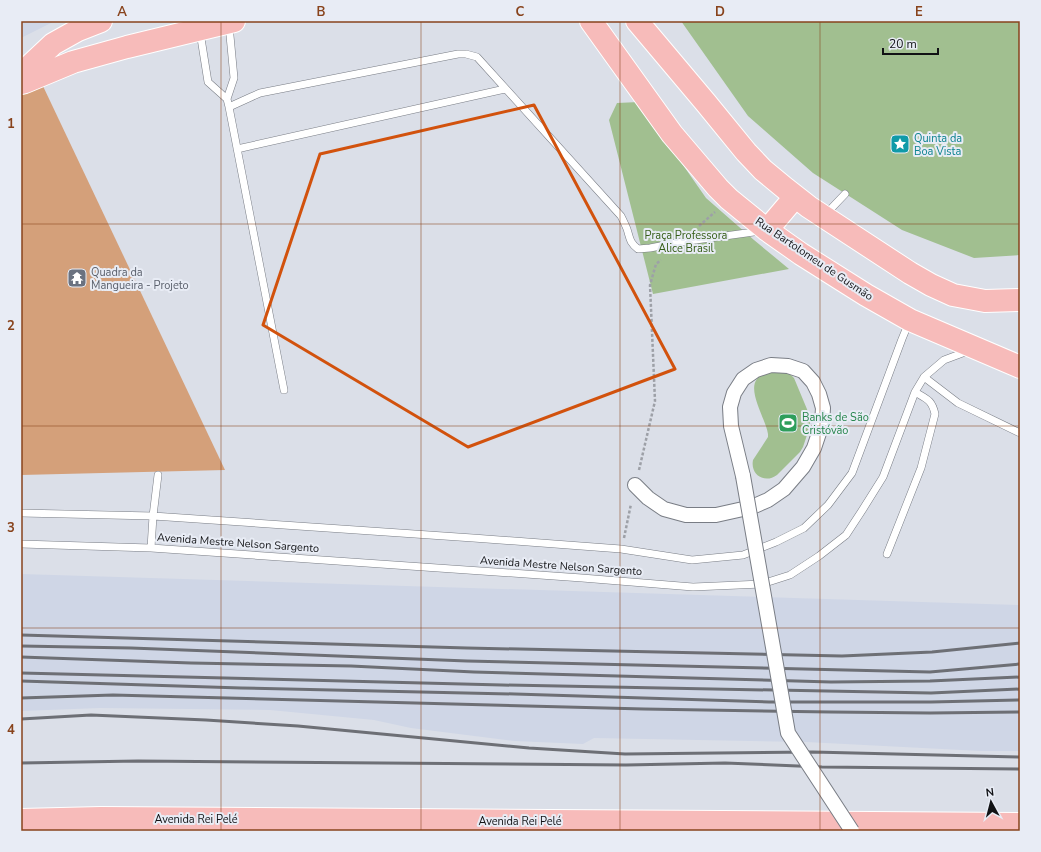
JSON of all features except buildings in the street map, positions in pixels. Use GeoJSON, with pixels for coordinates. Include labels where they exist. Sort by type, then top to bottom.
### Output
{"type":"FeatureCollection","features":[{"type":"Feature","properties":{"kind":"main road","name":"Rua Bartolomeu de Gusmão"},"geometry":{"type":"LineString","coordinates":[[591,21],[677,140],[726,195],[767,230],[866,296],[910,320],[1020,367]]}},
{"type":"Feature","properties":{"kind":"main road"},"geometry":{"type":"LineString","coordinates":[[637,21],[746,152],[763,170],[795,197],[823,217],[931,285],[953,295],[985,301],[1020,300]]}},
{"type":"Feature","properties":{"kind":"main road"},"geometry":{"type":"LineString","coordinates":[[21,74],[53,44],[96,22]]}},
{"type":"Feature","properties":{"kind":"main road"},"geometry":{"type":"LineString","coordinates":[[21,83],[73,62],[127,46],[231,22]]}},
{"type":"Feature","properties":{"kind":"main road"},"geometry":{"type":"LineString","coordinates":[[767,230],[795,197]]}},
{"type":"Feature","properties":{"kind":"main road","name":"Avenida Rei Pelé"},"geometry":{"type":"LineString","coordinates":[[21,820],[109,818],[1020,824]]}},
{"type":"Feature","properties":{"kind":"street"},"geometry":{"type":"LineString","coordinates":[[635,485],[648,498],[664,509],[686,515],[716,515],[752,507],[768,500],[784,489],[803,467],[814,448],[822,424],[823,408],[820,394],[814,382],[803,371],[788,366],[771,365],[756,370],[743,379],[734,393],[730,407],[731,426],[743,476],[788,733],[852,831]]}},
{"type":"Feature","properties":{"kind":"lane"},"geometry":{"type":"LineString","coordinates":[[226,99],[234,78],[231,22]]}},
{"type":"Feature","properties":{"kind":"lane"},"geometry":{"type":"LineString","coordinates":[[200,28],[208,82],[226,99],[229,107],[284,390]]}},
{"type":"Feature","properties":{"kind":"lane"},"geometry":{"type":"LineString","coordinates":[[229,107],[260,93],[466,54],[477,57],[621,216],[630,240],[638,249],[767,230]]}},
{"type":"Feature","properties":{"kind":"lane"},"geometry":{"type":"LineString","coordinates":[[237,149],[505,89]]}},
{"type":"Feature","properties":{"kind":"lane"},"geometry":{"type":"LineString","coordinates":[[823,217],[846,194]]}},
{"type":"Feature","properties":{"kind":"lane","name":"Avenida Mestre Nelson Sargento"},"geometry":{"type":"LineString","coordinates":[[21,513],[153,516],[473,538],[621,549],[692,560],[742,555],[776,542],[804,528],[828,505],[852,473],[910,320]]}},
{"type":"Feature","properties":{"kind":"lane","name":"Avenida Mestre Nelson Sargento"},"geometry":{"type":"LineString","coordinates":[[21,544],[151,548],[693,587],[762,584],[790,575],[819,556],[846,535],[883,477],[916,392],[924,377],[944,360],[964,352],[979,349]]}},
{"type":"Feature","properties":{"kind":"lane"},"geometry":{"type":"LineString","coordinates":[[924,377],[958,403],[1020,433]]}},
{"type":"Feature","properties":{"kind":"lane"},"geometry":{"type":"LineString","coordinates":[[887,554],[921,468],[935,414],[934,407],[929,400],[916,392]]}},
{"type":"Feature","properties":{"kind":"lane"},"geometry":{"type":"LineString","coordinates":[[151,548],[158,476]]}},
{"type":"Feature","properties":{"kind":"path"},"geometry":{"type":"LineString","coordinates":[[621,549],[655,401],[650,286],[656,264],[716,212]]}},
{"type":"Feature","properties":{"kind":"highlighted area"},"geometry":{"type":"Polygon","coordinates":[[[534,105],[675,369],[468,447],[263,325],[320,154],[534,105]]]}},
{"type":"Feature","properties":{"kind":"shaded area"},"geometry":{"type":"Polygon","coordinates":[[[21,21],[55,21],[21,38],[21,21]]]}},
{"type":"Feature","properties":{"kind":"shaded area"},"geometry":{"type":"Polygon","coordinates":[[[21,574],[1020,605],[1020,751],[981,751],[806,742],[594,738],[583,744],[515,741],[411,728],[374,720],[270,710],[100,708],[21,711],[21,574]]]}},
{"type":"Feature","properties":{"kind":"green space","name":"Quinta da Boa Vista"},"geometry":{"type":"Polygon","coordinates":[[[681,21],[1020,21],[1020,255],[974,258],[902,230],[813,173],[748,116],[681,21]]]}},
{"type":"Feature","properties":{"kind":"green space","name":"Praça Professora Alice Brasil"},"geometry":{"type":"Polygon","coordinates":[[[639,102],[706,198],[789,269],[653,294],[609,120],[617,103],[639,102]]]}},
{"type":"Feature","properties":{"kind":"green space","name":"Banks de São Cristóvão"},"geometry":{"type":"Polygon","coordinates":[[[771,371],[789,373],[794,378],[809,414],[810,426],[800,452],[777,475],[768,479],[756,474],[753,465],[753,460],[768,437],[767,428],[754,391],[758,377],[771,371]]]}},
{"type":"Feature","properties":{"kind":"railway"},"geometry":{"type":"LineString","coordinates":[[21,635],[467,648],[842,656],[932,652],[1020,643]]}},
{"type":"Feature","properties":{"kind":"railway"},"geometry":{"type":"LineString","coordinates":[[21,646],[131,648],[467,661],[930,672],[1020,664]]}},
{"type":"Feature","properties":{"kind":"railway"},"geometry":{"type":"LineString","coordinates":[[21,657],[831,682],[930,681],[1020,677]]}},
{"type":"Feature","properties":{"kind":"railway"},"geometry":{"type":"LineString","coordinates":[[21,673],[502,685],[931,693],[1020,689]]}},
{"type":"Feature","properties":{"kind":"railway"},"geometry":{"type":"LineString","coordinates":[[21,681],[769,702],[931,702],[1020,700]]}},
{"type":"Feature","properties":{"kind":"railway"},"geometry":{"type":"LineString","coordinates":[[21,698],[113,695],[644,709],[930,713],[1020,712]]}},
{"type":"Feature","properties":{"kind":"railway"},"geometry":{"type":"LineString","coordinates":[[21,719],[91,715],[206,720],[298,726],[529,748],[625,754],[813,752],[1020,757]]}},
{"type":"Feature","properties":{"kind":"railway"},"geometry":{"type":"LineString","coordinates":[[21,763],[138,761],[626,765],[725,763],[822,767],[1020,769]]}},
{"type":"Feature","properties":{"kind":"place","name":"Quinta da Boa Vista"},"geometry":{"type":"Point","coordinates":[900,144]}},
{"type":"Feature","properties":{"kind":"place","name":"Quadra da Mangueira - Projeto"},"geometry":{"type":"Point","coordinates":[77,278]}},
{"type":"Feature","properties":{"kind":"place","name":"Banks de São Cristóvão"},"geometry":{"type":"Point","coordinates":[788,423]}}]}
